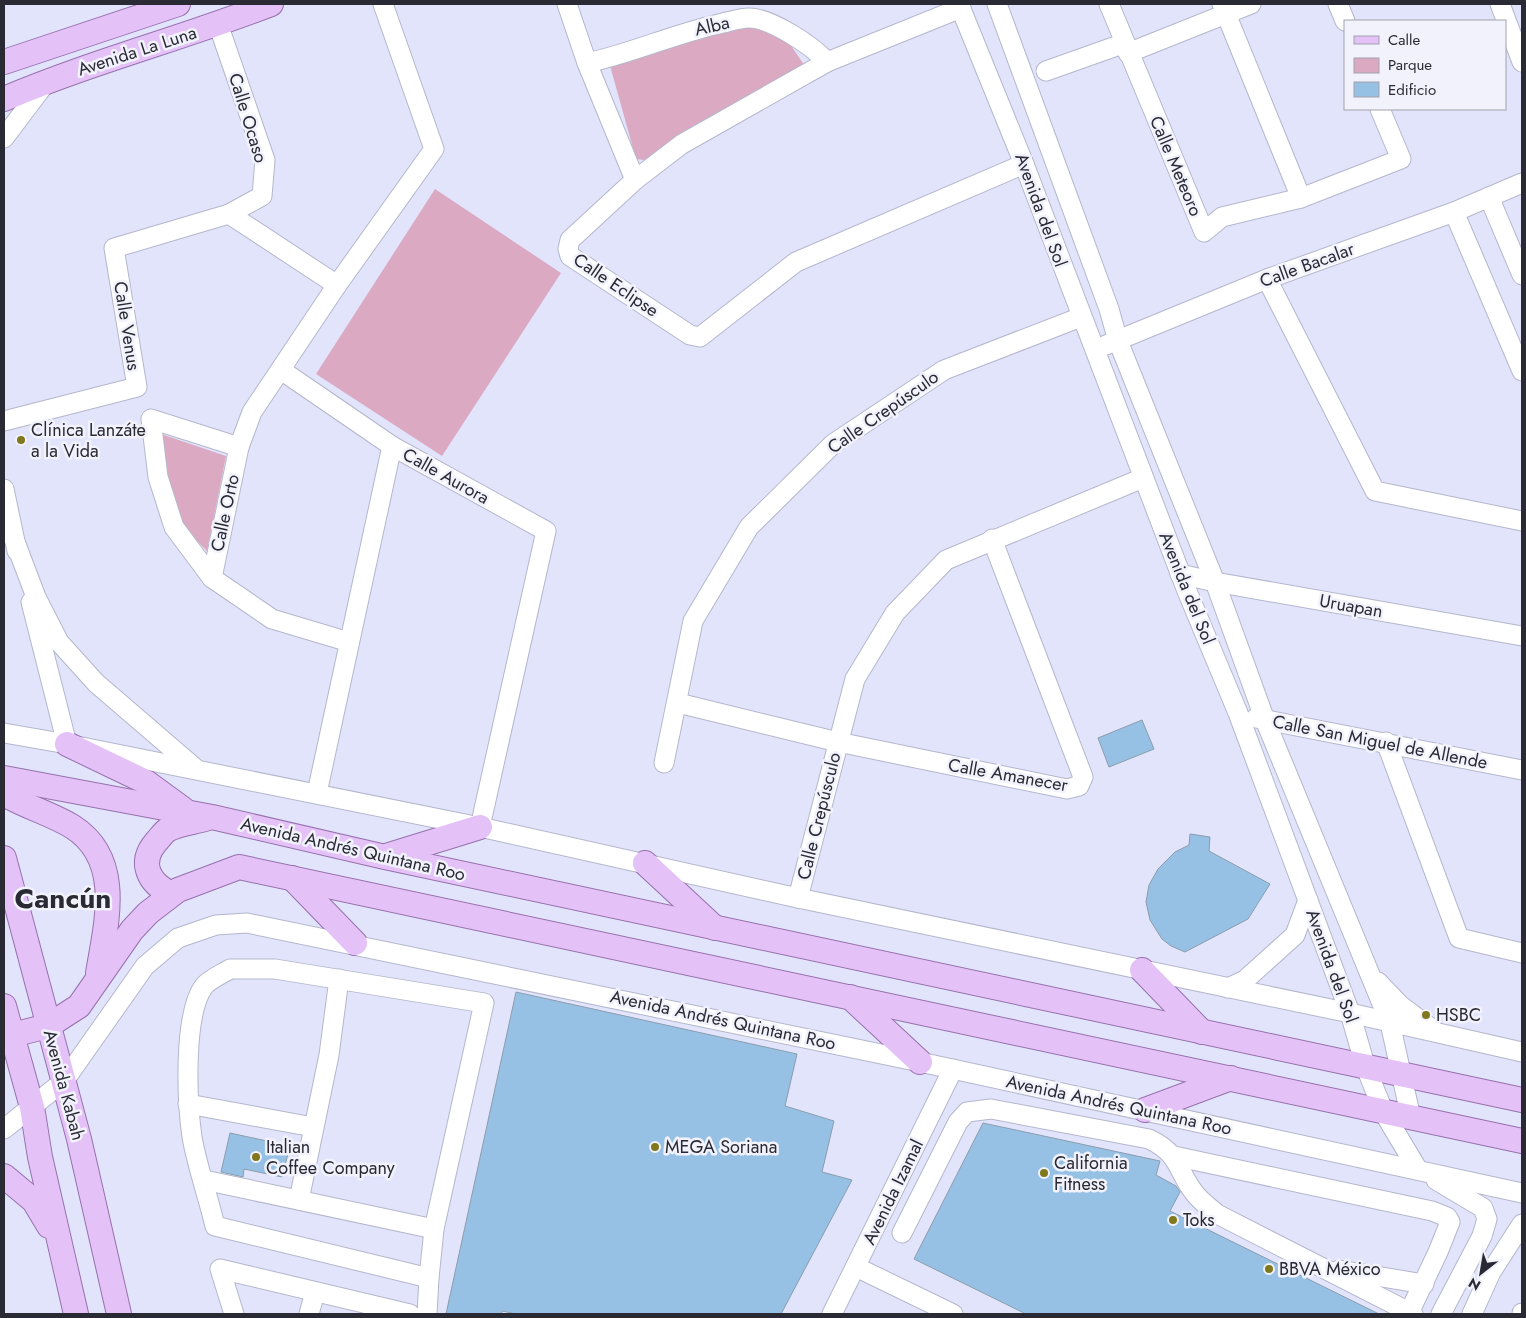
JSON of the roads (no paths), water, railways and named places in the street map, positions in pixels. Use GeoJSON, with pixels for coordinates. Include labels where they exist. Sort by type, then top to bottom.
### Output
{"type":"FeatureCollection","features":[{"type":"Feature","properties":{"kind":"main road","name":"Avenida La Luna"},"geometry":{"type":"LineString","coordinates":[[4,62],[178,4]]}},
{"type":"Feature","properties":{"kind":"main road","name":"Avenida La Luna"},"geometry":{"type":"LineString","coordinates":[[4,99],[48,80],[218,24],[271,4]]}},
{"type":"Feature","properties":{"kind":"main road"},"geometry":{"type":"LineString","coordinates":[[67,744],[146,782],[186,812]]}},
{"type":"Feature","properties":{"kind":"main road","name":"Avenida Andrés Quintana Roo"},"geometry":{"type":"LineString","coordinates":[[4,778],[212,817],[385,857],[1522,1100]]}},
{"type":"Feature","properties":{"kind":"main road"},"geometry":{"type":"LineString","coordinates":[[4,794],[25,806],[74,828],[99,857],[106,875],[109,896],[97,980]]}},
{"type":"Feature","properties":{"kind":"main road"},"geometry":{"type":"LineString","coordinates":[[172,894],[161,889],[152,880],[147,869],[149,854],[167,830],[212,817]]}},
{"type":"Feature","properties":{"kind":"main road"},"geometry":{"type":"LineString","coordinates":[[385,857],[480,827]]}},
{"type":"Feature","properties":{"kind":"main road","name":"Avenida Kabah"},"geometry":{"type":"LineString","coordinates":[[4,858],[64,1081],[119,1314]]}},
{"type":"Feature","properties":{"kind":"main road"},"geometry":{"type":"LineString","coordinates":[[645,863],[715,928]]}},
{"type":"Feature","properties":{"kind":"main road"},"geometry":{"type":"LineString","coordinates":[[7,1036],[48,1026],[79,1006],[132,930],[172,894],[239,867],[1522,1141]]}},
{"type":"Feature","properties":{"kind":"main road"},"geometry":{"type":"LineString","coordinates":[[292,878],[355,943]]}},
{"type":"Feature","properties":{"kind":"main road"},"geometry":{"type":"LineString","coordinates":[[1142,970],[1202,1032]]}},
{"type":"Feature","properties":{"kind":"main road"},"geometry":{"type":"LineString","coordinates":[[849,996],[920,1062]]}},
{"type":"Feature","properties":{"kind":"main road","name":"Avenida Kabah"},"geometry":{"type":"LineString","coordinates":[[4,1006],[7,1036],[32,1107],[40,1157],[76,1314]]}},
{"type":"Feature","properties":{"kind":"main road"},"geometry":{"type":"LineString","coordinates":[[1145,1110],[1231,1078]]}},
{"type":"Feature","properties":{"kind":"main road"},"geometry":{"type":"LineString","coordinates":[[4,1176],[34,1201],[59,1242]]}},
{"type":"Feature","properties":{"kind":"street"},"geometry":{"type":"LineString","coordinates":[[383,4],[434,149],[337,285],[281,370],[392,446]]}},
{"type":"Feature","properties":{"kind":"street"},"geometry":{"type":"LineString","coordinates":[[567,4],[587,63],[635,180]]}},
{"type":"Feature","properties":{"kind":"street","name":"Avenida del Sol"},"geometry":{"type":"LineString","coordinates":[[997,4],[1109,309],[1118,341],[1215,582],[1265,720],[1390,1023],[1411,1118]]}},
{"type":"Feature","properties":{"kind":"street","name":"Calle Meteoro"},"geometry":{"type":"LineString","coordinates":[[1109,4],[1204,232],[1222,217],[1301,198],[1401,159],[1380,110]]}},
{"type":"Feature","properties":{"kind":"street"},"geometry":{"type":"LineString","coordinates":[[1046,71],[1126,48],[1224,9],[1251,4]]}},
{"type":"Feature","properties":{"kind":"street"},"geometry":{"type":"LineString","coordinates":[[1338,4],[1345,20]]}},
{"type":"Feature","properties":{"kind":"street"},"geometry":{"type":"LineString","coordinates":[[1500,4],[1522,62]]}},
{"type":"Feature","properties":{"kind":"street","name":"Avenida del Sol"},"geometry":{"type":"LineString","coordinates":[[960,6],[1024,164],[1180,574],[1238,712],[1350,1013],[1365,1066],[1384,1113],[1418,1170]]}},
{"type":"Feature","properties":{"kind":"street","name":"Calle Eclipse"},"geometry":{"type":"LineString","coordinates":[[960,6],[827,62],[682,144],[635,180],[570,240],[568,249],[570,256],[690,335],[700,337],[796,262],[1024,164]]}},
{"type":"Feature","properties":{"kind":"street"},"geometry":{"type":"LineString","coordinates":[[1224,9],[1301,198]]}},
{"type":"Feature","properties":{"kind":"street","name":"Alba"},"geometry":{"type":"LineString","coordinates":[[587,63],[606,59],[692,29],[750,17],[785,30],[805,42],[827,62]]}},
{"type":"Feature","properties":{"kind":"street","name":"Calle Ocaso"},"geometry":{"type":"LineString","coordinates":[[218,24],[265,160],[262,196],[229,214]]}},
{"type":"Feature","properties":{"kind":"street"},"geometry":{"type":"LineString","coordinates":[[4,138],[48,80]]}},
{"type":"Feature","properties":{"kind":"street"},"geometry":{"type":"LineString","coordinates":[[999,101],[1030,91]]}},
{"type":"Feature","properties":{"kind":"street","name":"Calle Bacalar"},"geometry":{"type":"LineString","coordinates":[[1093,349],[1118,341],[1267,279],[1454,212],[1522,182]]}},
{"type":"Feature","properties":{"kind":"street"},"geometry":{"type":"LineString","coordinates":[[1489,197],[1520,265]]}},
{"type":"Feature","properties":{"kind":"street"},"geometry":{"type":"LineString","coordinates":[[1454,212],[1522,371]]}},
{"type":"Feature","properties":{"kind":"street"},"geometry":{"type":"LineString","coordinates":[[229,214],[337,285]]}},
{"type":"Feature","properties":{"kind":"street","name":"Calle Venus"},"geometry":{"type":"LineString","coordinates":[[4,422],[137,387],[114,248],[229,214]]}},
{"type":"Feature","properties":{"kind":"street"},"geometry":{"type":"LineString","coordinates":[[1267,279],[1375,491],[1522,521]]}},
{"type":"Feature","properties":{"kind":"street","name":"Calle Crepúsculo"},"geometry":{"type":"LineString","coordinates":[[664,763],[678,703],[693,621],[749,527],[833,444],[944,370],[1081,317]]}},
{"type":"Feature","properties":{"kind":"street","name":"Calle Orto"},"geometry":{"type":"LineString","coordinates":[[212,578],[239,447],[252,412],[281,370]]}},
{"type":"Feature","properties":{"kind":"street","name":"Calle Orto"},"geometry":{"type":"LineString","coordinates":[[239,447],[151,419],[158,477],[174,527],[212,578],[272,620],[349,642]]}},
{"type":"Feature","properties":{"kind":"street","name":"Calle Aurora"},"geometry":{"type":"LineString","coordinates":[[317,793],[392,446],[546,531],[480,827]]}},
{"type":"Feature","properties":{"kind":"street","name":"Calle Crepúsculo"},"geometry":{"type":"LineString","coordinates":[[798,898],[855,680],[895,613],[946,560],[992,539],[1143,478]]}},
{"type":"Feature","properties":{"kind":"street"},"geometry":{"type":"LineString","coordinates":[[4,489],[14,539],[67,744]]}},
{"type":"Feature","properties":{"kind":"street"},"geometry":{"type":"LineString","coordinates":[[14,539],[36,597],[60,642],[96,682],[197,770]]}},
{"type":"Feature","properties":{"kind":"street","name":"Calle Amanecer"},"geometry":{"type":"LineString","coordinates":[[678,703],[838,742],[1067,788],[1080,786],[1083,777],[992,539]]}},
{"type":"Feature","properties":{"kind":"street","name":"Uruapan"},"geometry":{"type":"LineString","coordinates":[[1180,574],[1215,582],[1522,636]]}},
{"type":"Feature","properties":{"kind":"street","name":"Calle San Miguel de Allende"},"geometry":{"type":"LineString","coordinates":[[1238,712],[1265,720],[1386,742],[1522,770]]}},
{"type":"Feature","properties":{"kind":"street"},"geometry":{"type":"LineString","coordinates":[[4,733],[317,793],[480,827],[798,898],[1350,1013],[1522,1052]]}},
{"type":"Feature","properties":{"kind":"street"},"geometry":{"type":"LineString","coordinates":[[1386,742],[1459,938],[1522,953]]}},
{"type":"Feature","properties":{"kind":"street"},"geometry":{"type":"LineString","coordinates":[[1228,988],[1245,980],[1295,934],[1308,900]]}},
{"type":"Feature","properties":{"kind":"street","name":"Avenida Andrés Quintana Roo"},"geometry":{"type":"LineString","coordinates":[[4,1129],[64,1081],[145,966],[178,938],[216,925],[247,922],[953,1069],[1522,1193]]}},
{"type":"Feature","properties":{"kind":"street"},"geometry":{"type":"LineString","coordinates":[[429,1278],[215,1226],[192,1139],[188,1104],[190,1037],[195,1006],[206,984],[230,969],[275,969],[484,1003]]}},
{"type":"Feature","properties":{"kind":"street"},"geometry":{"type":"LineString","coordinates":[[427,1314],[434,1229],[490,972]]}},
{"type":"Feature","properties":{"kind":"street"},"geometry":{"type":"LineString","coordinates":[[1371,975],[1401,1006],[1440,1034]]}},
{"type":"Feature","properties":{"kind":"street"},"geometry":{"type":"LineString","coordinates":[[299,1200],[329,1055],[340,980]]}},
{"type":"Feature","properties":{"kind":"street","name":"Avenida Izamal"},"geometry":{"type":"LineString","coordinates":[[832,1314],[953,1069]]}},
{"type":"Feature","properties":{"kind":"street"},"geometry":{"type":"LineString","coordinates":[[188,1104],[313,1127]]}},
{"type":"Feature","properties":{"kind":"street"},"geometry":{"type":"LineString","coordinates":[[902,1233],[958,1122],[967,1112],[991,1109],[1149,1139],[1164,1146],[1174,1156],[1196,1195],[1217,1214],[1411,1313],[1450,1222],[1447,1217],[1432,1211],[1174,1156]]}},
{"type":"Feature","properties":{"kind":"street"},"geometry":{"type":"LineString","coordinates":[[1418,1170],[1483,1208],[1487,1219],[1482,1236],[1440,1314]]}},
{"type":"Feature","properties":{"kind":"street"},"geometry":{"type":"LineString","coordinates":[[204,1180],[434,1229]]}},
{"type":"Feature","properties":{"kind":"street"},"geometry":{"type":"LineString","coordinates":[[1472,1314],[1491,1272],[1522,1224]]}},
{"type":"Feature","properties":{"kind":"street"},"geometry":{"type":"LineString","coordinates":[[856,1267],[953,1314]]}},
{"type":"Feature","properties":{"kind":"street"},"geometry":{"type":"LineString","coordinates":[[1321,1268],[1424,1284]]}},
{"type":"Feature","properties":{"kind":"street"},"geometry":{"type":"LineString","coordinates":[[234,1314],[220,1269],[410,1314]]}},
{"type":"Feature","properties":{"kind":"street"},"geometry":{"type":"LineString","coordinates":[[309,1314],[315,1292]]}},
{"type":"Feature","properties":{"kind":"place","name":"Clínica Lanzáte a la Vida"},"geometry":{"type":"Point","coordinates":[21,440]}},
{"type":"Feature","properties":{"kind":"place","name":"HSBC"},"geometry":{"type":"Point","coordinates":[1426,1015]}},
{"type":"Feature","properties":{"kind":"place","name":"MEGA Soriana"},"geometry":{"type":"Point","coordinates":[655,1147]}},
{"type":"Feature","properties":{"kind":"place","name":"Italian Coffee Company"},"geometry":{"type":"Point","coordinates":[256,1157]}},
{"type":"Feature","properties":{"kind":"place","name":"California Fitness"},"geometry":{"type":"Point","coordinates":[1044,1173]}},
{"type":"Feature","properties":{"kind":"place","name":"Toks"},"geometry":{"type":"Point","coordinates":[1173,1220]}},
{"type":"Feature","properties":{"kind":"place","name":"BBVA México"},"geometry":{"type":"Point","coordinates":[1269,1269]}},
{"type":"Feature","properties":{"kind":"district","name":"Cancún"},"geometry":{"type":"Point","coordinates":[63,898]}}]}
